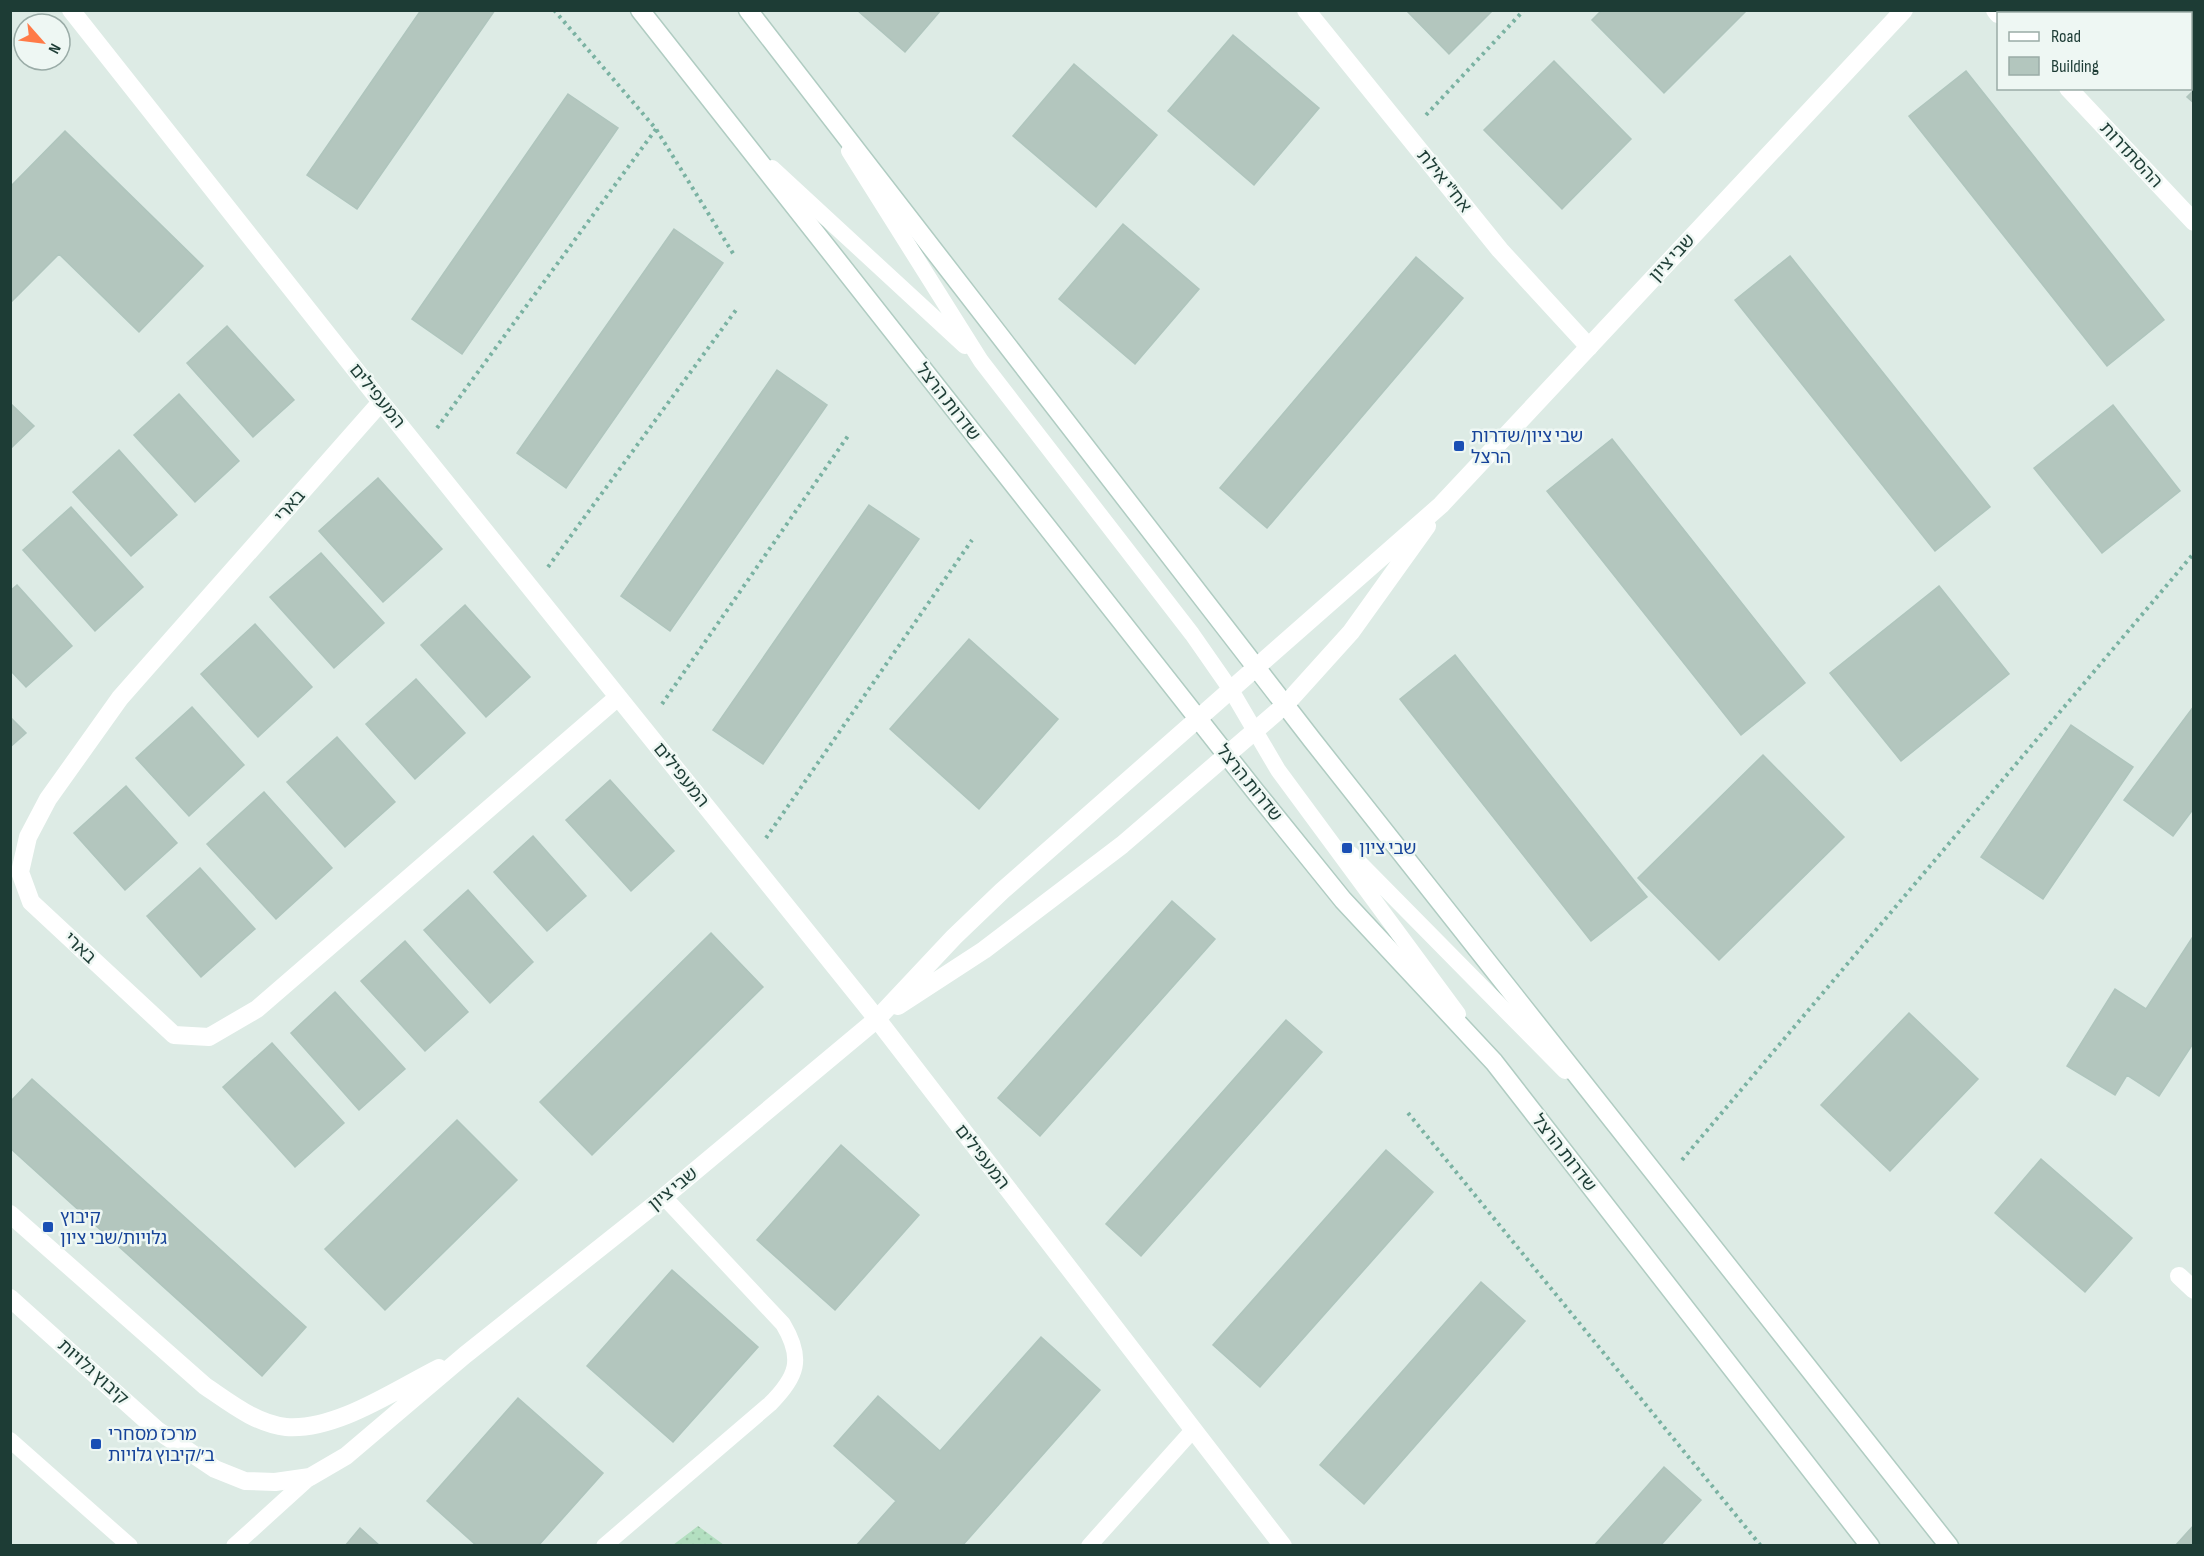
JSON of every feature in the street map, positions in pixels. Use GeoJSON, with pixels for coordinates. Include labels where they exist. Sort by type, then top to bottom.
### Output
{"type":"FeatureCollection","features":[{"type":"Feature","properties":{"kind":"street","name":"המעפילים"},"geometry":{"type":"LineString","coordinates":[[71,10],[381,402],[877,1019],[1283,1545]]}},
{"type":"Feature","properties":{"kind":"street","name":"שדרות הרצל"},"geometry":{"type":"LineString","coordinates":[[640,10],[1343,900],[1494,1062],[1870,1545]]}},
{"type":"Feature","properties":{"kind":"street"},"geometry":{"type":"LineString","coordinates":[[748,10],[1256,668],[1949,1545]]}},
{"type":"Feature","properties":{"kind":"street","name":"אח\"י אילת"},"geometry":{"type":"LineString","coordinates":[[1306,10],[1500,250],[1589,347]]}},
{"type":"Feature","properties":{"kind":"street","name":"שבי ציון"},"geometry":{"type":"LineString","coordinates":[[310,1477],[346,1456],[465,1355],[664,1197],[877,1019],[954,937],[1002,891],[1441,505],[1904,10]]}},
{"type":"Feature","properties":{"kind":"street","name":"ההסתדרות"},"geometry":{"type":"LineString","coordinates":[[2070,90],[2193,222]]}},
{"type":"Feature","properties":{"kind":"street","name":"בארי"},"geometry":{"type":"LineString","coordinates":[[381,402],[120,698],[48,799],[28,837],[20,872],[31,902],[174,1035],[209,1037],[257,1009],[312,964],[618,697]]}},
{"type":"Feature","properties":{"kind":"street","name":"שבי ציון"},"geometry":{"type":"LineString","coordinates":[[877,1019],[984,950],[1122,845],[1286,704],[1351,632],[1441,505]]}},
{"type":"Feature","properties":{"kind":"street","name":"שבי ציון"},"geometry":{"type":"LineString","coordinates":[[10,1214],[205,1386],[236,1407],[265,1421],[286,1427],[318,1426],[465,1355]]}},
{"type":"Feature","properties":{"kind":"street"},"geometry":{"type":"LineString","coordinates":[[2179,1276],[2193,1290]]}},
{"type":"Feature","properties":{"kind":"street","name":"קיבוץ גלויות"},"geometry":{"type":"LineString","coordinates":[[10,1298],[157,1430],[215,1469],[245,1481],[275,1482],[310,1477]]}},
{"type":"Feature","properties":{"kind":"lane"},"geometry":{"type":"LineString","coordinates":[[812,92],[981,361],[1192,634],[1231,690],[1278,770],[1494,1062]]}},
{"type":"Feature","properties":{"kind":"lane"},"geometry":{"type":"LineString","coordinates":[[744,143],[981,361]]}},
{"type":"Feature","properties":{"kind":"lane"},"geometry":{"type":"LineString","coordinates":[[1310,813],[1608,1114]]}},
{"type":"Feature","properties":{"kind":"lane"},"geometry":{"type":"LineString","coordinates":[[604,1545],[770,1404],[787,1385],[795,1369],[795,1349],[783,1324],[664,1197]]}},
{"type":"Feature","properties":{"kind":"lane"},"geometry":{"type":"LineString","coordinates":[[1089,1545],[1193,1430]]}},
{"type":"Feature","properties":{"kind":"lane"},"geometry":{"type":"LineString","coordinates":[[10,1440],[130,1545]]}},
{"type":"Feature","properties":{"kind":"lane"},"geometry":{"type":"LineString","coordinates":[[234,1545],[310,1477]]}},
{"type":"Feature","properties":{"kind":"path"},"geometry":{"type":"LineString","coordinates":[[554,10],[656,129],[734,255]]}},
{"type":"Feature","properties":{"kind":"path"},"geometry":{"type":"LineString","coordinates":[[1407,136],[1524,10]]}},
{"type":"Feature","properties":{"kind":"path"},"geometry":{"type":"LineString","coordinates":[[421,450],[656,129]]}},
{"type":"Feature","properties":{"kind":"path"},"geometry":{"type":"LineString","coordinates":[[532,590],[736,310]]}},
{"type":"Feature","properties":{"kind":"path"},"geometry":{"type":"LineString","coordinates":[[644,729],[850,434]]}},
{"type":"Feature","properties":{"kind":"path"},"geometry":{"type":"LineString","coordinates":[[750,861],[972,540]]}},
{"type":"Feature","properties":{"kind":"path"},"geometry":{"type":"LineString","coordinates":[[1662,1183],[2193,553]]}},
{"type":"Feature","properties":{"kind":"path"},"geometry":{"type":"LineString","coordinates":[[1408,1113],[1761,1545]]}},
{"type":"Feature","properties":{"kind":"green space"},"geometry":{"type":"Polygon","coordinates":[[[698,1526],[724,1545],[673,1545],[698,1526]]]}},
{"type":"Feature","properties":{"kind":"building"},"geometry":{"type":"Polygon","coordinates":[[[421,10],[495,10],[357,209],[307,175],[421,10]]]}},
{"type":"Feature","properties":{"kind":"building"},"geometry":{"type":"Polygon","coordinates":[[[857,10],[941,10],[905,52],[857,10]]]}},
{"type":"Feature","properties":{"kind":"building"},"geometry":{"type":"Polygon","coordinates":[[[1406,10],[1493,10],[1449,54],[1406,10]]]}},
{"type":"Feature","properties":{"kind":"building"},"geometry":{"type":"Polygon","coordinates":[[[1602,10],[1747,10],[1664,93],[1592,20],[1602,10]]]}},
{"type":"Feature","properties":{"kind":"building"},"geometry":{"type":"Polygon","coordinates":[[[2087,10],[2163,10],[2162,12],[2089,12],[2087,10]]]}},
{"type":"Feature","properties":{"kind":"building"},"geometry":{"type":"Polygon","coordinates":[[[1233,35],[1319,108],[1254,185],[1168,111],[1233,35]]]}},
{"type":"Feature","properties":{"kind":"building"},"geometry":{"type":"Polygon","coordinates":[[[1554,61],[1631,139],[1562,209],[1484,130],[1554,61]]]}},
{"type":"Feature","properties":{"kind":"building"},"geometry":{"type":"Polygon","coordinates":[[[1074,64],[1157,135],[1096,207],[1013,136],[1074,64]]]}},
{"type":"Feature","properties":{"kind":"building"},"geometry":{"type":"Polygon","coordinates":[[[1966,71],[2164,320],[2107,366],[1909,116],[1966,71]]]}},
{"type":"Feature","properties":{"kind":"building"},"geometry":{"type":"Polygon","coordinates":[[[2194,90],[2194,103],[2187,97],[2194,90]]]}},
{"type":"Feature","properties":{"kind":"building"},"geometry":{"type":"Polygon","coordinates":[[[568,94],[618,128],[462,354],[412,319],[568,94]]]}},
{"type":"Feature","properties":{"kind":"building"},"geometry":{"type":"Polygon","coordinates":[[[65,131],[203,266],[139,332],[59,254],[12,301],[10,300],[10,187],[65,131]]]}},
{"type":"Feature","properties":{"kind":"building"},"geometry":{"type":"Polygon","coordinates":[[[1123,224],[1199,289],[1135,364],[1059,299],[1123,224]]]}},
{"type":"Feature","properties":{"kind":"building"},"geometry":{"type":"Polygon","coordinates":[[[674,229],[723,263],[566,488],[517,453],[674,229]]]}},
{"type":"Feature","properties":{"kind":"building"},"geometry":{"type":"Polygon","coordinates":[[[1790,256],[1990,507],[1935,551],[1735,300],[1790,256]]]}},
{"type":"Feature","properties":{"kind":"building"},"geometry":{"type":"Polygon","coordinates":[[[1416,257],[1463,298],[1267,528],[1220,488],[1416,257]]]}},
{"type":"Feature","properties":{"kind":"building"},"geometry":{"type":"Polygon","coordinates":[[[227,326],[294,400],[253,437],[187,363],[227,326]]]}},
{"type":"Feature","properties":{"kind":"building"},"geometry":{"type":"Polygon","coordinates":[[[777,370],[827,405],[670,631],[621,596],[777,370]]]}},
{"type":"Feature","properties":{"kind":"building"},"geometry":{"type":"Polygon","coordinates":[[[179,394],[239,461],[195,502],[134,435],[179,394]]]}},
{"type":"Feature","properties":{"kind":"building"},"geometry":{"type":"Polygon","coordinates":[[[10,403],[34,426],[10,449],[10,403]]]}},
{"type":"Feature","properties":{"kind":"building"},"geometry":{"type":"Polygon","coordinates":[[[2113,405],[2180,491],[2102,553],[2034,468],[2113,405]]]}},
{"type":"Feature","properties":{"kind":"building"},"geometry":{"type":"Polygon","coordinates":[[[1612,439],[1805,683],[1741,735],[1547,491],[1612,439]]]}},
{"type":"Feature","properties":{"kind":"building"},"geometry":{"type":"Polygon","coordinates":[[[119,450],[177,515],[131,556],[73,492],[119,450]]]}},
{"type":"Feature","properties":{"kind":"building"},"geometry":{"type":"Polygon","coordinates":[[[378,478],[442,549],[383,602],[319,531],[378,478]]]}},
{"type":"Feature","properties":{"kind":"building"},"geometry":{"type":"Polygon","coordinates":[[[869,505],[919,539],[763,764],[713,730],[869,505]]]}},
{"type":"Feature","properties":{"kind":"building"},"geometry":{"type":"Polygon","coordinates":[[[71,507],[143,587],[95,631],[23,550],[71,507]]]}},
{"type":"Feature","properties":{"kind":"building"},"geometry":{"type":"Polygon","coordinates":[[[321,553],[384,623],[334,668],[270,597],[321,553]]]}},
{"type":"Feature","properties":{"kind":"building"},"geometry":{"type":"Polygon","coordinates":[[[17,585],[72,646],[26,687],[10,670],[10,591],[17,585]]]}},
{"type":"Feature","properties":{"kind":"building"},"geometry":{"type":"Polygon","coordinates":[[[1939,586],[2009,674],[1901,761],[1830,673],[1939,586]]]}},
{"type":"Feature","properties":{"kind":"building"},"geometry":{"type":"Polygon","coordinates":[[[465,605],[530,677],[486,717],[421,645],[465,605]]]}},
{"type":"Feature","properties":{"kind":"building"},"geometry":{"type":"Polygon","coordinates":[[[255,624],[312,687],[258,737],[201,674],[255,624]]]}},
{"type":"Feature","properties":{"kind":"building"},"geometry":{"type":"Polygon","coordinates":[[[969,639],[1058,719],[979,809],[890,729],[969,639]]]}},
{"type":"Feature","properties":{"kind":"building"},"geometry":{"type":"Polygon","coordinates":[[[1455,655],[1647,897],[1591,941],[1400,699],[1455,655]]]}},
{"type":"Feature","properties":{"kind":"building"},"geometry":{"type":"Polygon","coordinates":[[[416,679],[465,733],[415,779],[366,724],[416,679]]]}},
{"type":"Feature","properties":{"kind":"building"},"geometry":{"type":"Polygon","coordinates":[[[2194,706],[2194,808],[2173,836],[2124,800],[2194,706]]]}},
{"type":"Feature","properties":{"kind":"building"},"geometry":{"type":"Polygon","coordinates":[[[192,707],[244,765],[189,816],[136,758],[192,707]]]}},
{"type":"Feature","properties":{"kind":"building"},"geometry":{"type":"Polygon","coordinates":[[[10,717],[26,733],[10,747],[10,717]]]}},
{"type":"Feature","properties":{"kind":"building"},"geometry":{"type":"Polygon","coordinates":[[[2071,725],[2133,767],[2043,899],[1981,857],[2071,725]]]}},
{"type":"Feature","properties":{"kind":"building"},"geometry":{"type":"Polygon","coordinates":[[[337,737],[395,802],[345,847],[287,782],[337,737]]]}},
{"type":"Feature","properties":{"kind":"building"},"geometry":{"type":"Polygon","coordinates":[[[1763,755],[1844,837],[1719,960],[1638,878],[1763,755]]]}},
{"type":"Feature","properties":{"kind":"building"},"geometry":{"type":"Polygon","coordinates":[[[610,780],[674,851],[631,891],[566,820],[610,780]]]}},
{"type":"Feature","properties":{"kind":"building"},"geometry":{"type":"Polygon","coordinates":[[[126,786],[177,843],[125,890],[74,833],[126,786]]]}},
{"type":"Feature","properties":{"kind":"building"},"geometry":{"type":"Polygon","coordinates":[[[264,792],[332,868],[276,919],[207,844],[264,792]]]}},
{"type":"Feature","properties":{"kind":"building"},"geometry":{"type":"Polygon","coordinates":[[[533,836],[586,896],[547,931],[494,872],[533,836]]]}},
{"type":"Feature","properties":{"kind":"building"},"geometry":{"type":"Polygon","coordinates":[[[200,868],[255,929],[201,977],[147,916],[200,868]]]}},
{"type":"Feature","properties":{"kind":"building"},"geometry":{"type":"Polygon","coordinates":[[[468,890],[533,962],[490,1003],[424,930],[468,890]]]}},
{"type":"Feature","properties":{"kind":"building"},"geometry":{"type":"Polygon","coordinates":[[[1172,901],[1215,939],[1040,1136],[998,1098],[1172,901]]]}},
{"type":"Feature","properties":{"kind":"building"},"geometry":{"type":"Polygon","coordinates":[[[711,933],[763,987],[592,1155],[540,1102],[711,933]]]}},
{"type":"Feature","properties":{"kind":"building"},"geometry":{"type":"Polygon","coordinates":[[[2194,935],[2194,1042],[2159,1096],[2127,1075],[2115,1095],[2067,1066],[2115,989],[2146,1009],[2194,935]]]}},
{"type":"Feature","properties":{"kind":"building"},"geometry":{"type":"Polygon","coordinates":[[[405,941],[468,1012],[425,1051],[361,981],[405,941]]]}},
{"type":"Feature","properties":{"kind":"building"},"geometry":{"type":"Polygon","coordinates":[[[335,992],[405,1069],[359,1110],[291,1033],[335,992]]]}},
{"type":"Feature","properties":{"kind":"building"},"geometry":{"type":"Polygon","coordinates":[[[1909,1013],[1978,1079],[1890,1171],[1821,1105],[1909,1013]]]}},
{"type":"Feature","properties":{"kind":"building"},"geometry":{"type":"Polygon","coordinates":[[[1286,1020],[1322,1052],[1141,1256],[1106,1224],[1286,1020]]]}},
{"type":"Feature","properties":{"kind":"building"},"geometry":{"type":"Polygon","coordinates":[[[272,1043],[344,1123],[295,1167],[223,1087],[272,1043]]]}},
{"type":"Feature","properties":{"kind":"building"},"geometry":{"type":"Polygon","coordinates":[[[32,1079],[306,1327],[262,1376],[10,1148],[10,1102],[32,1079]]]}},
{"type":"Feature","properties":{"kind":"building"},"geometry":{"type":"Polygon","coordinates":[[[457,1120],[517,1180],[385,1310],[325,1249],[457,1120]]]}},
{"type":"Feature","properties":{"kind":"building"},"geometry":{"type":"Polygon","coordinates":[[[841,1145],[919,1215],[835,1310],[757,1240],[841,1145]]]}},
{"type":"Feature","properties":{"kind":"building"},"geometry":{"type":"Polygon","coordinates":[[[1386,1150],[1433,1192],[1260,1387],[1213,1345],[1386,1150]]]}},
{"type":"Feature","properties":{"kind":"building"},"geometry":{"type":"Polygon","coordinates":[[[2041,1159],[2132,1238],[2085,1292],[1995,1213],[2041,1159]]]}},
{"type":"Feature","properties":{"kind":"building"},"geometry":{"type":"Polygon","coordinates":[[[672,1270],[758,1347],[673,1442],[587,1366],[672,1270]]]}},
{"type":"Feature","properties":{"kind":"building"},"geometry":{"type":"Polygon","coordinates":[[[1481,1282],[1525,1321],[1364,1504],[1320,1465],[1481,1282]]]}},
{"type":"Feature","properties":{"kind":"building"},"geometry":{"type":"Polygon","coordinates":[[[1041,1337],[1100,1390],[962,1546],[856,1546],[896,1501],[834,1446],[878,1396],[940,1451],[1041,1337]]]}},
{"type":"Feature","properties":{"kind":"building"},"geometry":{"type":"Polygon","coordinates":[[[518,1398],[603,1473],[538,1546],[477,1546],[427,1501],[518,1398]]]}},
{"type":"Feature","properties":{"kind":"building"},"geometry":{"type":"Polygon","coordinates":[[[1664,1467],[1701,1500],[1660,1546],[1594,1546],[1664,1467]]]}},
{"type":"Feature","properties":{"kind":"building"},"geometry":{"type":"Polygon","coordinates":[[[2194,1525],[2194,1546],[2175,1546],[2194,1525]]]}},
{"type":"Feature","properties":{"kind":"building"},"geometry":{"type":"Polygon","coordinates":[[[360,1528],[380,1546],[345,1546],[360,1528]]]}},
{"type":"Feature","properties":{"kind":"place","name":"שבי ציון/שדרות הרצל"},"geometry":{"type":"Point","coordinates":[1459,446]}},
{"type":"Feature","properties":{"kind":"place","name":"שבי ציון"},"geometry":{"type":"Point","coordinates":[1347,848]}},
{"type":"Feature","properties":{"kind":"place","name":"קיבוץ גלויות/שבי ציון"},"geometry":{"type":"Point","coordinates":[48,1227]}},
{"type":"Feature","properties":{"kind":"place","name":"מרכז מסחרי ב׳/קיבוץ גלויות"},"geometry":{"type":"Point","coordinates":[96,1444]}}]}
